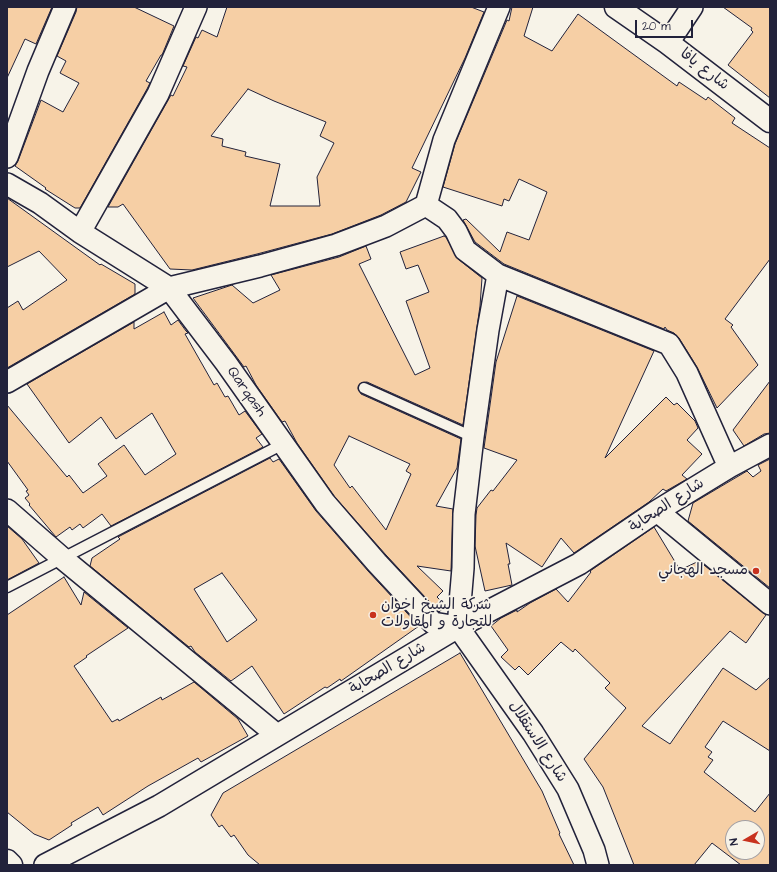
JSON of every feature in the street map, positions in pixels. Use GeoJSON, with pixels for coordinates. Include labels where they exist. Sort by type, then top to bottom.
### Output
{"type":"FeatureCollection","features":[{"type":"Feature","properties":{"kind":"street"},"geometry":{"type":"LineString","coordinates":[[7,157],[38,72],[65,7]]}},
{"type":"Feature","properties":{"kind":"street"},"geometry":{"type":"LineString","coordinates":[[80,232],[158,94],[196,7]]}},
{"type":"Feature","properties":{"kind":"street"},"geometry":{"type":"LineString","coordinates":[[7,382],[169,288],[260,266],[336,245],[386,226],[426,205],[444,140],[499,7]]}},
{"type":"Feature","properties":{"kind":"street","name":"شارع يافا"},"geometry":{"type":"LineString","coordinates":[[616,7],[668,43],[770,122]]}},
{"type":"Feature","properties":{"kind":"street"},"geometry":{"type":"LineString","coordinates":[[668,43],[692,7]]}},
{"type":"Feature","properties":{"kind":"street","name":"Qarqash"},"geometry":{"type":"LineString","coordinates":[[7,184],[40,203],[80,232],[169,288],[226,363],[325,503],[377,563],[433,623],[458,627]]}},
{"type":"Feature","properties":{"kind":"street"},"geometry":{"type":"LineString","coordinates":[[426,205],[447,219],[456,231],[465,250],[498,275],[669,344],[687,373],[729,467]]}},
{"type":"Feature","properties":{"kind":"street"},"geometry":{"type":"LineString","coordinates":[[458,627],[463,568],[464,514],[488,330],[498,275]]}},
{"type":"Feature","properties":{"kind":"street","name":"شارع الصحابة"},"geometry":{"type":"LineString","coordinates":[[45,865],[159,806],[458,627],[578,564],[656,511],[729,467],[770,445]]}},
{"type":"Feature","properties":{"kind":"street"},"geometry":{"type":"LineString","coordinates":[[7,510],[62,558],[277,735]]}},
{"type":"Feature","properties":{"kind":"street"},"geometry":{"type":"LineString","coordinates":[[656,511],[770,604]]}},
{"type":"Feature","properties":{"kind":"street","name":"شارع الاستقلال"},"geometry":{"type":"LineString","coordinates":[[458,627],[533,733],[568,790],[594,850],[598,865]]}},
{"type":"Feature","properties":{"kind":"street"},"geometry":{"type":"LineString","coordinates":[[7,862],[11,865]]}},
{"type":"Feature","properties":{"kind":"lane"},"geometry":{"type":"LineString","coordinates":[[364,388],[473,436]]}},
{"type":"Feature","properties":{"kind":"lane"},"geometry":{"type":"LineString","coordinates":[[7,587],[283,444]]}},
{"type":"Feature","properties":{"kind":"building"},"geometry":{"type":"Polygon","coordinates":[[[7,7],[52,7],[36,44],[25,39],[7,78],[7,7]]]}},
{"type":"Feature","properties":{"kind":"building"},"geometry":{"type":"Polygon","coordinates":[[[77,7],[134,7],[174,26],[162,55],[146,81],[150,83],[147,89],[80,208],[75,208],[45,189],[46,188],[15,166],[41,100],[63,112],[79,83],[60,73],[66,61],[57,56],[77,7]]]}},
{"type":"Feature","properties":{"kind":"building"},"geometry":{"type":"Polygon","coordinates":[[[227,7],[471,7],[484,12],[465,58],[412,168],[421,172],[406,202],[381,215],[332,234],[192,270],[170,269],[123,204],[118,207],[108,207],[171,95],[173,96],[187,67],[183,66],[196,37],[198,38],[202,30],[217,37],[227,7]],[[248,89],[211,136],[223,139],[222,146],[246,152],[245,156],[280,164],[270,206],[320,206],[317,177],[334,143],[320,136],[326,122],[248,89]]]}},
{"type":"Feature","properties":{"kind":"building"},"geometry":{"type":"Polygon","coordinates":[[[512,7],[533,7],[524,36],[552,51],[578,14],[677,86],[679,82],[706,100],[708,97],[735,118],[732,123],[770,148],[770,259],[725,319],[733,325],[731,327],[758,365],[717,408],[697,367],[679,338],[674,333],[667,330],[665,327],[664,329],[504,264],[475,242],[463,220],[466,219],[500,252],[507,232],[529,240],[547,192],[519,179],[509,201],[504,199],[502,206],[443,187],[455,144],[507,20],[509,21],[512,7]]]}},
{"type":"Feature","properties":{"kind":"building"},"geometry":{"type":"Polygon","coordinates":[[[723,7],[770,7],[770,98],[728,65],[753,32],[751,30],[752,28],[723,7]]]}},
{"type":"Feature","properties":{"kind":"building"},"geometry":{"type":"Polygon","coordinates":[[[7,198],[100,265],[101,264],[135,284],[135,294],[7,368],[7,308],[18,301],[23,310],[67,280],[39,251],[7,267],[7,198]]]}},
{"type":"Feature","properties":{"kind":"building"},"geometry":{"type":"Polygon","coordinates":[[[444,236],[458,259],[482,278],[480,306],[463,425],[367,382],[361,383],[358,388],[361,394],[461,439],[457,468],[436,506],[453,509],[451,571],[417,566],[443,591],[437,597],[446,606],[439,612],[334,496],[297,443],[285,421],[282,422],[256,385],[246,366],[244,367],[193,298],[232,285],[253,303],[280,290],[271,275],[339,257],[366,246],[371,259],[359,264],[415,375],[430,368],[406,301],[429,292],[418,265],[406,269],[400,252],[444,236]],[[349,436],[334,465],[350,488],[352,486],[386,530],[411,474],[406,471],[410,464],[349,436]]]}},
{"type":"Feature","properties":{"kind":"building"},"geometry":{"type":"Polygon","coordinates":[[[517,296],[654,351],[605,458],[666,397],[674,405],[677,403],[695,421],[698,428],[687,440],[702,454],[682,475],[687,479],[666,491],[663,489],[649,502],[574,553],[561,538],[542,567],[506,543],[512,585],[485,591],[475,546],[477,508],[491,490],[493,491],[517,460],[484,448],[496,362],[517,296]]]}},
{"type":"Feature","properties":{"kind":"building"},"geometry":{"type":"Polygon","coordinates":[[[164,312],[171,325],[178,320],[188,333],[185,334],[214,385],[217,383],[225,397],[228,396],[239,415],[245,411],[262,434],[256,438],[263,447],[111,526],[102,514],[83,528],[80,524],[72,530],[70,527],[56,537],[29,505],[30,504],[25,498],[29,495],[26,491],[28,490],[7,461],[7,405],[67,477],[69,475],[83,493],[107,476],[98,464],[124,445],[145,475],[176,454],[152,413],[116,439],[101,417],[69,443],[27,384],[134,322],[134,329],[164,312]]]}},
{"type":"Feature","properties":{"kind":"building"},"geometry":{"type":"Polygon","coordinates":[[[770,381],[770,433],[764,434],[744,446],[733,430],[770,381]]]}},
{"type":"Feature","properties":{"kind":"building"},"geometry":{"type":"Polygon","coordinates":[[[270,458],[273,462],[279,459],[316,511],[368,571],[419,626],[341,681],[340,679],[327,688],[325,687],[284,714],[252,666],[231,681],[195,652],[191,646],[189,647],[90,566],[92,558],[120,539],[118,537],[270,458]],[[222,573],[194,589],[227,642],[257,620],[222,573]]]}},
{"type":"Feature","properties":{"kind":"building"},"geometry":{"type":"Polygon","coordinates":[[[770,459],[770,588],[688,521],[693,503],[747,471],[753,477],[761,471],[758,465],[770,459]]]}},
{"type":"Feature","properties":{"kind":"building"},"geometry":{"type":"Polygon","coordinates":[[[7,526],[22,539],[39,563],[7,580],[7,526]]]}},
{"type":"Feature","properties":{"kind":"building"},"geometry":{"type":"Polygon","coordinates":[[[654,527],[680,570],[699,561],[766,615],[746,643],[730,631],[642,726],[670,744],[723,668],[756,690],[770,677],[770,751],[723,721],[705,747],[712,752],[708,757],[713,760],[704,772],[755,812],[770,793],[770,865],[741,865],[734,860],[765,860],[765,820],[725,820],[725,853],[712,843],[694,865],[634,865],[603,787],[584,759],[626,708],[605,688],[610,683],[575,649],[573,652],[561,642],[528,675],[519,666],[515,670],[501,657],[508,650],[491,626],[501,618],[517,610],[517,612],[556,589],[568,602],[591,572],[590,571],[654,527]]]}},
{"type":"Feature","properties":{"kind":"building"},"geometry":{"type":"Polygon","coordinates":[[[64,577],[81,605],[84,592],[128,628],[86,656],[87,657],[74,666],[112,722],[118,719],[119,721],[161,697],[162,700],[194,682],[238,719],[248,736],[201,762],[198,758],[148,786],[103,815],[98,807],[71,823],[72,825],[49,840],[34,834],[7,812],[7,615],[64,577]]]}},
{"type":"Feature","properties":{"kind":"building"},"geometry":{"type":"Polygon","coordinates":[[[460,653],[542,791],[560,833],[559,834],[574,865],[260,865],[248,855],[234,835],[231,837],[222,825],[219,827],[211,815],[223,793],[460,653]]]}},
{"type":"Feature","properties":{"kind":"place","name":"مسجد الهجاني"},"geometry":{"type":"Point","coordinates":[756,571]}},
{"type":"Feature","properties":{"kind":"place","name":"شركة الشيخ اخوان للتجارة و المقاولات"},"geometry":{"type":"Point","coordinates":[373,615]}}]}
